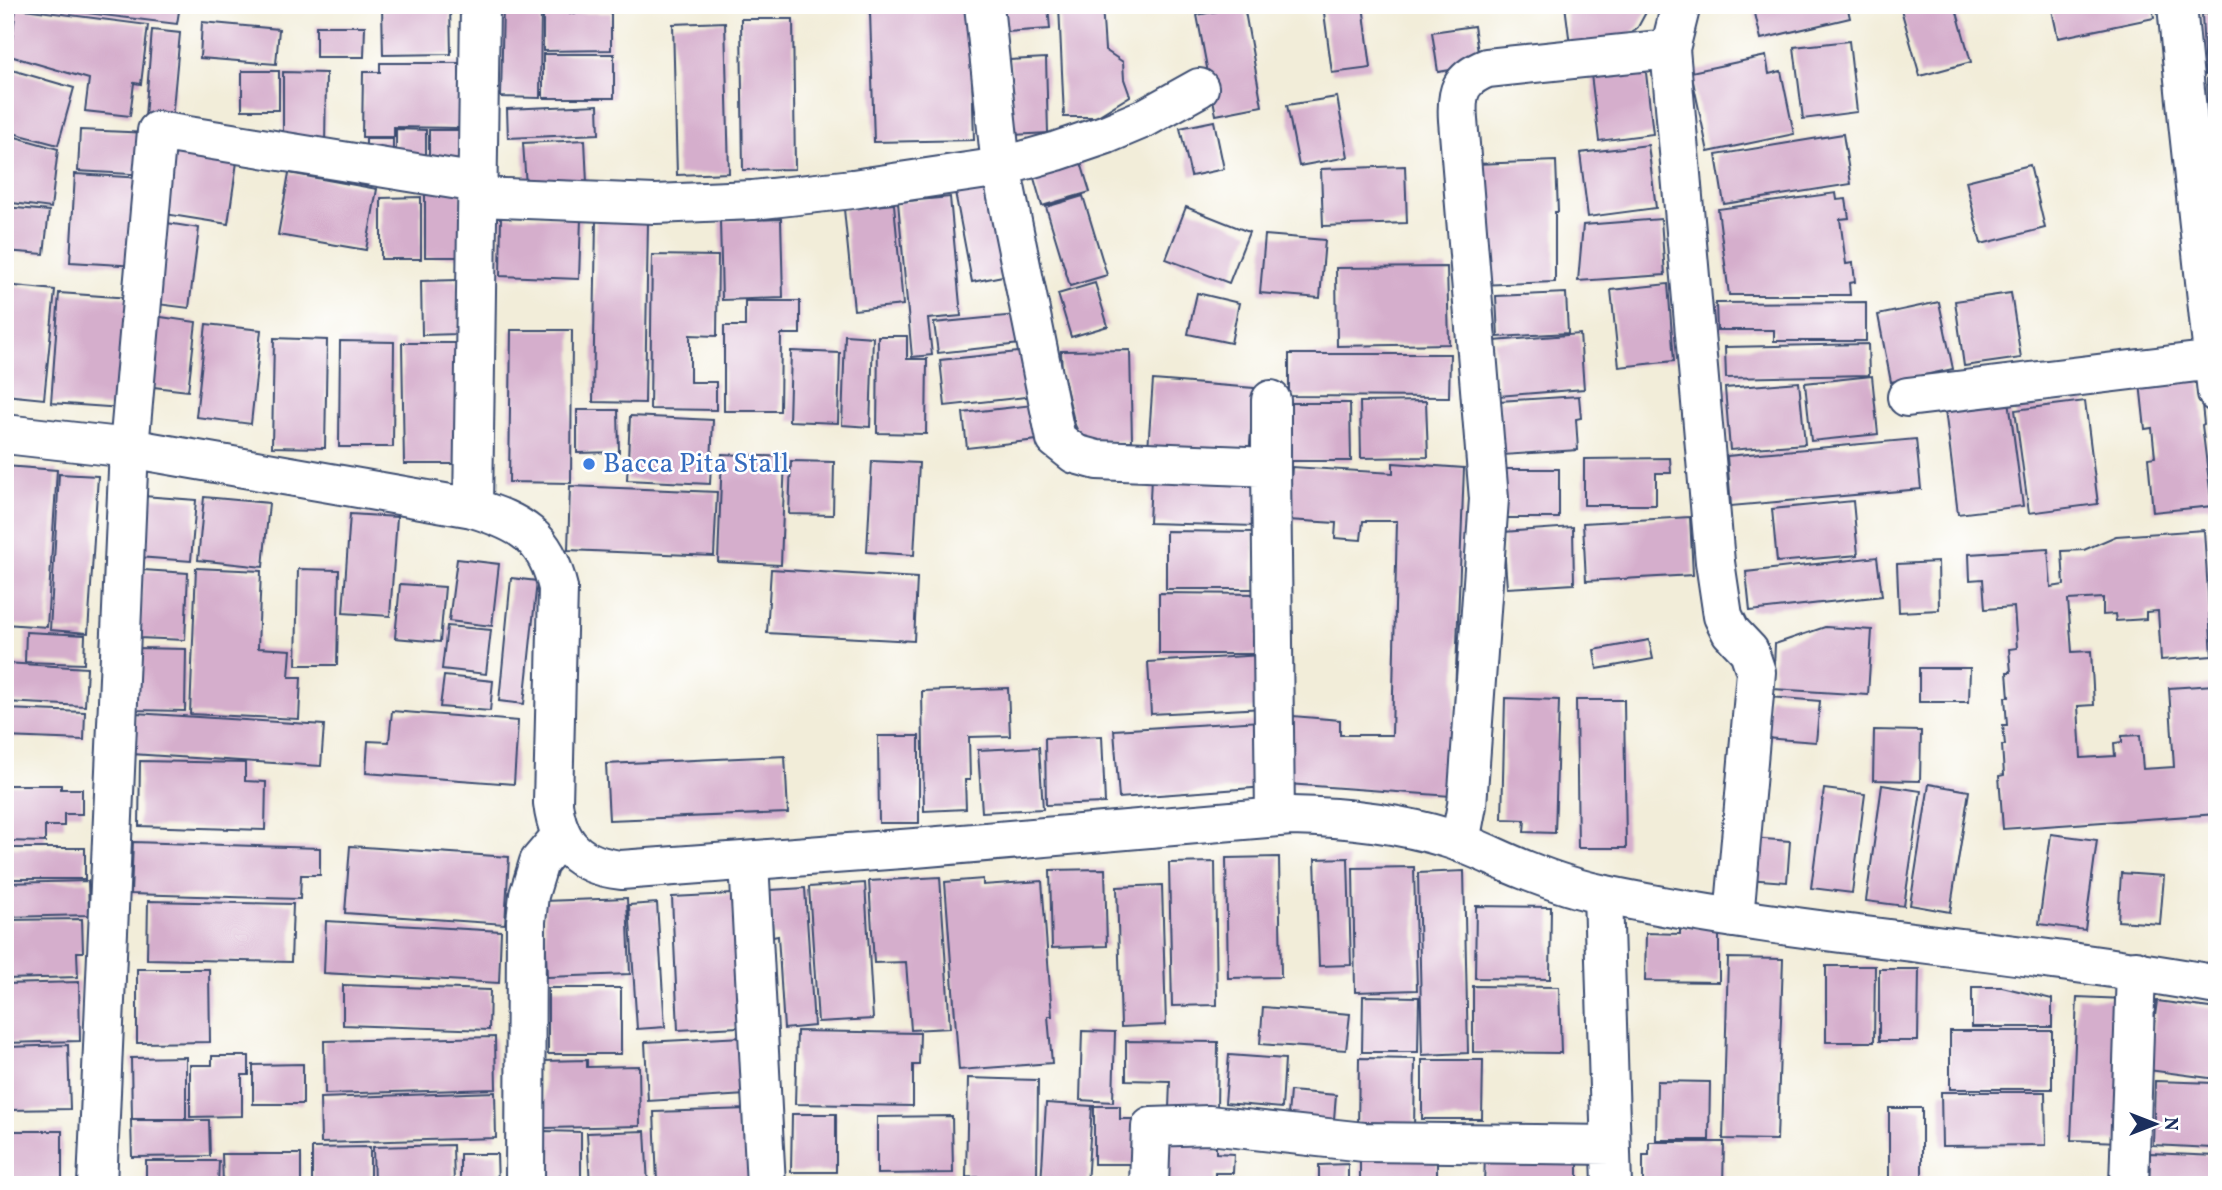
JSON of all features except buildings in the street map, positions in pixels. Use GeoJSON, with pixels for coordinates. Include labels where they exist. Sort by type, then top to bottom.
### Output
{"type":"FeatureCollection","features":[{"type":"Feature","properties":{"kind":"street"},"geometry":{"type":"LineString","coordinates":[[473,508],[480,5]]}},
{"type":"Feature","properties":{"kind":"street"},"geometry":{"type":"LineString","coordinates":[[984,5],[1001,167],[1056,439],[1075,454],[1097,460],[1271,467]]}},
{"type":"Feature","properties":{"kind":"street"},"geometry":{"type":"LineString","coordinates":[[1681,5],[1670,49],[1715,562],[1723,617],[1731,632],[1749,651],[1756,672],[1734,918]]}},
{"type":"Feature","properties":{"kind":"street"},"geometry":{"type":"LineString","coordinates":[[1907,397],[2215,377],[2178,5]]}},
{"type":"Feature","properties":{"kind":"street"},"geometry":{"type":"LineString","coordinates":[[1460,842],[1467,804],[1489,499],[1458,94],[1472,74],[1488,68],[1670,49]]}},
{"type":"Feature","properties":{"kind":"street"},"geometry":{"type":"LineString","coordinates":[[97,1185],[129,448],[157,131],[478,190],[655,204],[753,200],[853,189],[1001,167],[1107,134],[1145,118],[1199,88]]}},
{"type":"Feature","properties":{"kind":"street"},"geometry":{"type":"LineString","coordinates":[[1270,400],[1275,817]]}},
{"type":"Feature","properties":{"kind":"street"},"geometry":{"type":"LineString","coordinates":[[5,434],[129,448],[473,508],[515,523],[530,534],[544,550],[554,568],[558,588],[553,803],[555,820],[561,836],[572,850],[586,861],[603,868],[621,870],[1275,817],[1344,817],[1396,825],[1460,842],[1525,870],[1603,895],[1734,918],[2136,970],[2217,985]]}},
{"type":"Feature","properties":{"kind":"street"},"geometry":{"type":"LineString","coordinates":[[525,1185],[526,921],[529,895],[539,862],[561,836]]}},
{"type":"Feature","properties":{"kind":"street"},"geometry":{"type":"LineString","coordinates":[[749,860],[766,1185]]}},
{"type":"Feature","properties":{"kind":"street"},"geometry":{"type":"LineString","coordinates":[[1603,895],[1612,1185]]}},
{"type":"Feature","properties":{"kind":"street"},"geometry":{"type":"LineString","coordinates":[[2129,1185],[2136,970]]}},
{"type":"Feature","properties":{"kind":"street"},"geometry":{"type":"LineString","coordinates":[[1149,1185],[1151,1127],[1209,1125],[1364,1142],[1610,1145]]}},
{"type":"Feature","properties":{"kind":"place","name":"Bacca Pita Stall"},"geometry":{"type":"Point","coordinates":[589,464]}}]}
